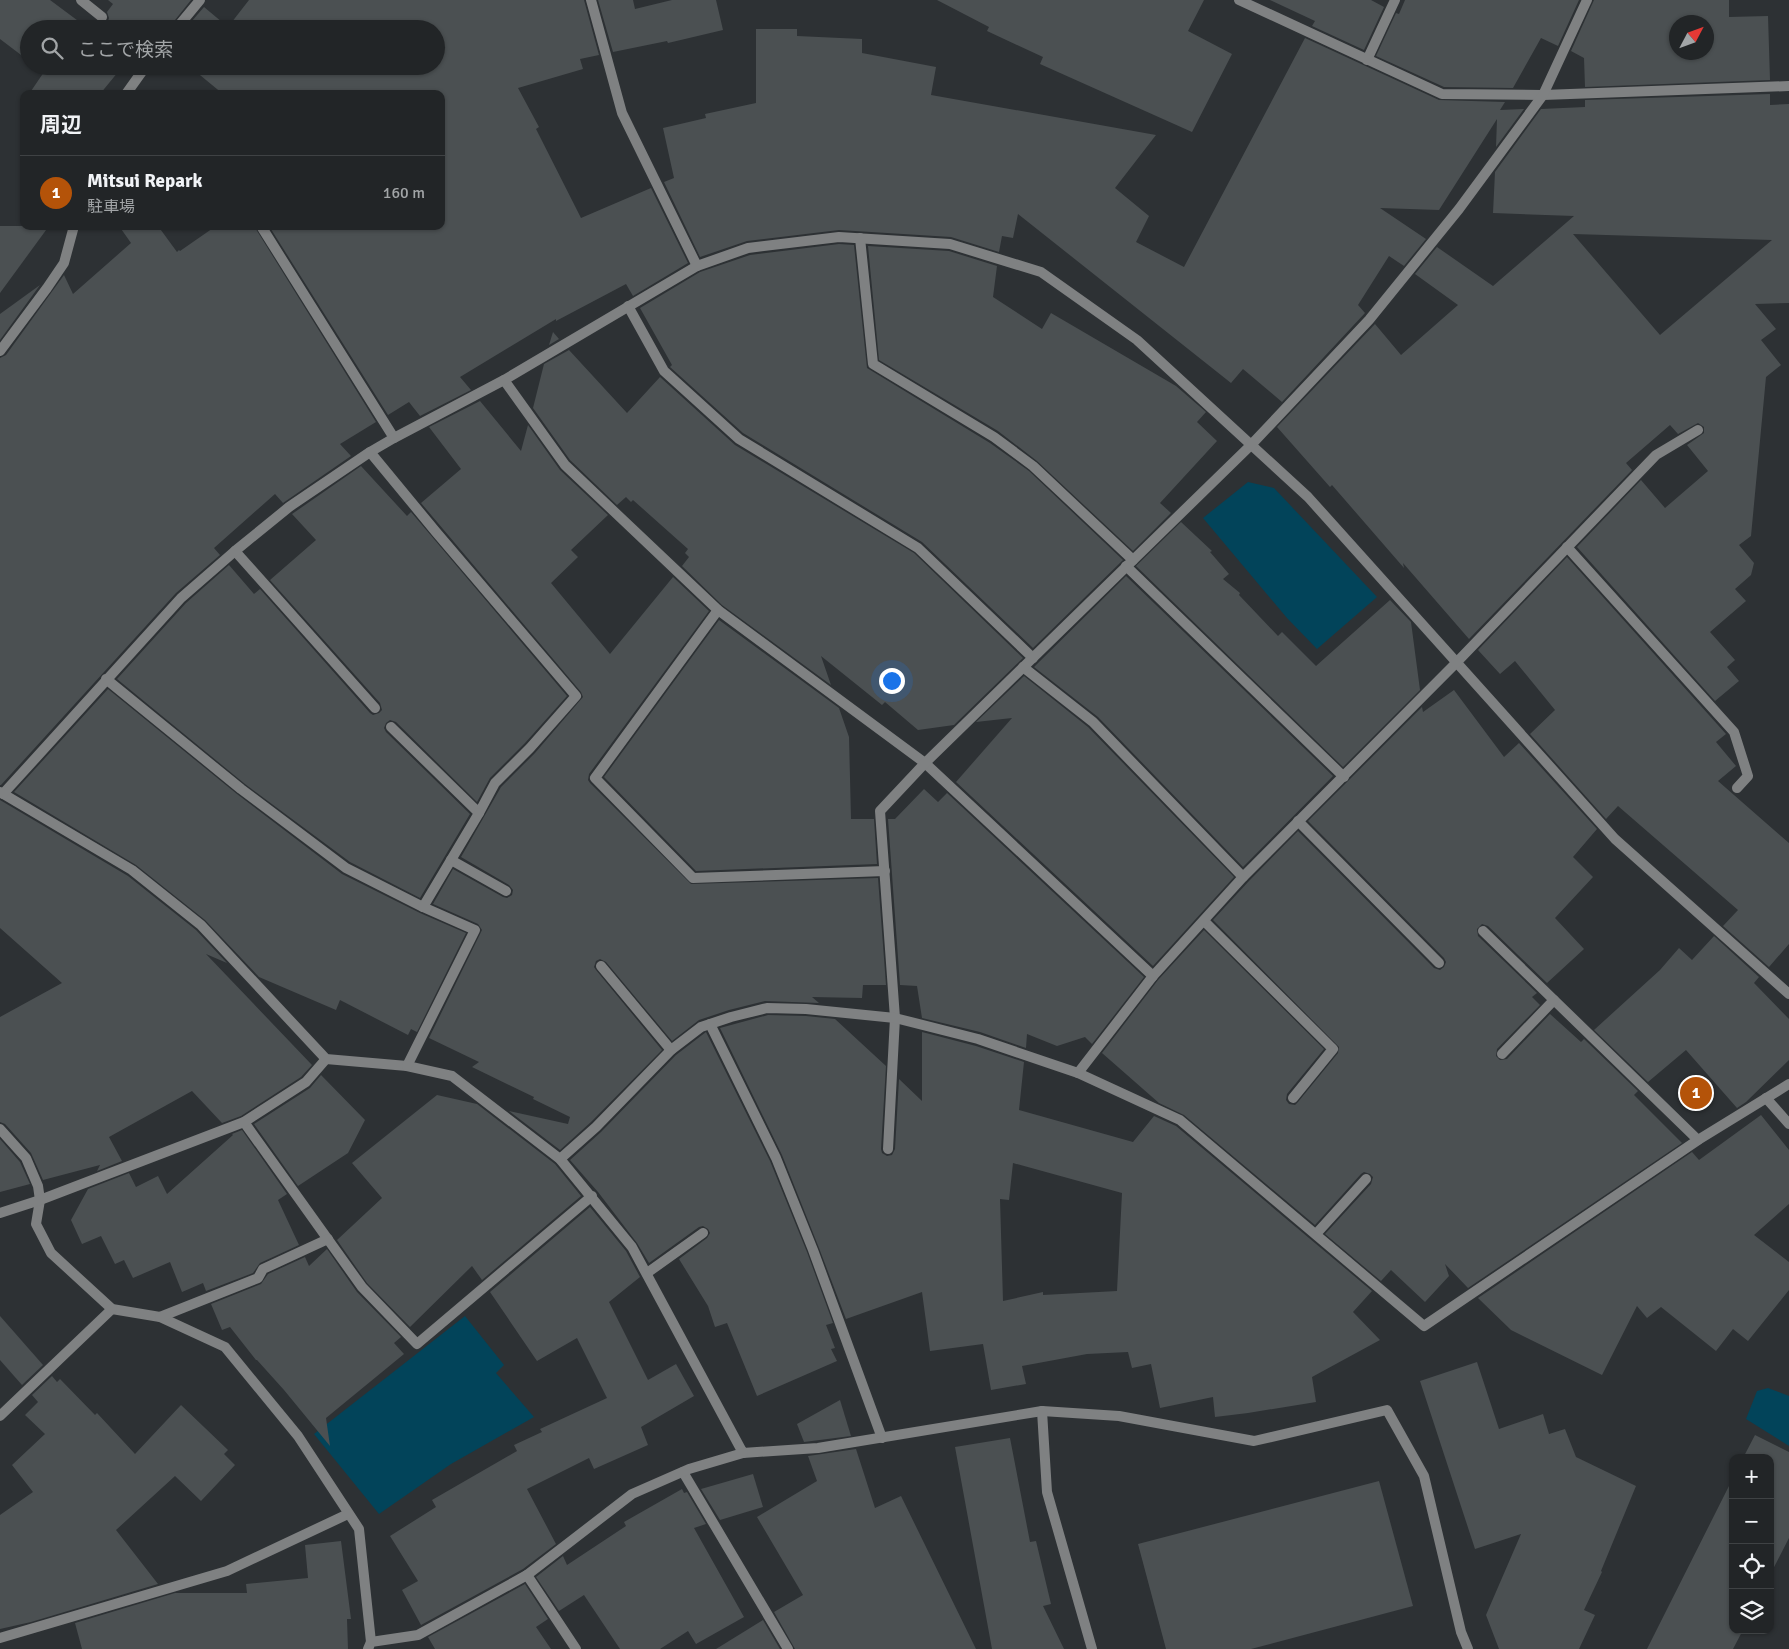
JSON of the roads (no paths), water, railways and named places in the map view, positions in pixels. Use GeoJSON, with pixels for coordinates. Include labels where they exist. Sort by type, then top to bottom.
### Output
{"type":"FeatureCollection","features":[{"type":"Feature","properties":{"kind":"street"},"geometry":{"type":"LineString","coordinates":[[81,0],[102,17]]}},
{"type":"Feature","properties":{"kind":"street"},"geometry":{"type":"LineString","coordinates":[[183,20],[200,0]]}},
{"type":"Feature","properties":{"kind":"street"},"geometry":{"type":"LineString","coordinates":[[591,0],[622,113],[697,266]]}},
{"type":"Feature","properties":{"kind":"street"},"geometry":{"type":"LineString","coordinates":[[1239,0],[1442,94],[1543,95],[1789,86]]}},
{"type":"Feature","properties":{"kind":"street"},"geometry":{"type":"LineString","coordinates":[[1367,60],[1395,0]]}},
{"type":"Feature","properties":{"kind":"street"},"geometry":{"type":"LineString","coordinates":[[888,1148],[895,1018],[880,811],[924,763],[1251,445],[1369,320],[1459,209],[1543,95],[1587,0]]}},
{"type":"Feature","properties":{"kind":"street"},"geometry":{"type":"LineString","coordinates":[[129,90],[140,75]]}},
{"type":"Feature","properties":{"kind":"street"},"geometry":{"type":"LineString","coordinates":[[0,351],[64,262],[73,230]]}},
{"type":"Feature","properties":{"kind":"street"},"geometry":{"type":"LineString","coordinates":[[264,230],[394,438]]}},
{"type":"Feature","properties":{"kind":"street"},"geometry":{"type":"LineString","coordinates":[[743,1453],[632,1246],[560,1158],[452,1076],[407,1066],[326,1059],[202,925],[132,870],[2,793],[181,598],[289,507],[370,452],[504,380],[697,266],[748,248],[839,237],[950,244],[1041,272],[1137,340],[1308,497],[1615,839],[1789,994]]}},
{"type":"Feature","properties":{"kind":"street"},"geometry":{"type":"LineString","coordinates":[[860,238],[873,364],[994,437],[1033,466],[1344,777]]}},
{"type":"Feature","properties":{"kind":"street"},"geometry":{"type":"LineString","coordinates":[[628,306],[664,371],[739,439],[918,548],[1033,658]]}},
{"type":"Feature","properties":{"kind":"street"},"geometry":{"type":"LineString","coordinates":[[504,380],[565,465],[718,610],[924,763],[1153,976]]}},
{"type":"Feature","properties":{"kind":"street"},"geometry":{"type":"LineString","coordinates":[[1078,1074],[1153,976],[1243,877],[1456,663],[1656,455],[1698,430]]}},
{"type":"Feature","properties":{"kind":"street"},"geometry":{"type":"LineString","coordinates":[[370,452],[576,696],[530,748],[495,783],[424,907]]}},
{"type":"Feature","properties":{"kind":"street"},"geometry":{"type":"LineString","coordinates":[[1568,547],[1734,732],[1748,776],[1737,788]]}},
{"type":"Feature","properties":{"kind":"street"},"geometry":{"type":"LineString","coordinates":[[235,551],[375,708]]}},
{"type":"Feature","properties":{"kind":"street"},"geometry":{"type":"LineString","coordinates":[[718,610],[595,778],[693,878],[885,871]]}},
{"type":"Feature","properties":{"kind":"street"},"geometry":{"type":"LineString","coordinates":[[1023,667],[1093,722],[1243,877]]}},
{"type":"Feature","properties":{"kind":"street"},"geometry":{"type":"LineString","coordinates":[[106,679],[240,789],[346,868],[475,930],[407,1066]]}},
{"type":"Feature","properties":{"kind":"street"},"geometry":{"type":"LineString","coordinates":[[391,727],[479,812]]}},
{"type":"Feature","properties":{"kind":"street"},"geometry":{"type":"LineString","coordinates":[[1298,821],[1439,962]]}},
{"type":"Feature","properties":{"kind":"street"},"geometry":{"type":"LineString","coordinates":[[451,860],[506,891]]}},
{"type":"Feature","properties":{"kind":"street"},"geometry":{"type":"LineString","coordinates":[[1204,922],[1333,1048],[1292,1098]]}},
{"type":"Feature","properties":{"kind":"street"},"geometry":{"type":"LineString","coordinates":[[1483,931],[1698,1140]]}},
{"type":"Feature","properties":{"kind":"street"},"geometry":{"type":"LineString","coordinates":[[601,966],[671,1050]]}},
{"type":"Feature","properties":{"kind":"street"},"geometry":{"type":"LineString","coordinates":[[1502,1054],[1554,1000]]}},
{"type":"Feature","properties":{"kind":"street"},"geometry":{"type":"LineString","coordinates":[[560,1158],[596,1126],[671,1050],[701,1027],[767,1008],[806,1009],[895,1018],[978,1039],[1078,1074],[1180,1120],[1424,1326],[1698,1140],[1789,1084]]}},
{"type":"Feature","properties":{"kind":"street"},"geometry":{"type":"LineString","coordinates":[[710,1024],[776,1158],[813,1250],[882,1438]]}},
{"type":"Feature","properties":{"kind":"street"},"geometry":{"type":"LineString","coordinates":[[0,1213],[40,1200],[244,1122],[306,1082],[326,1059]]}},
{"type":"Feature","properties":{"kind":"street"},"geometry":{"type":"LineString","coordinates":[[1766,1098],[1789,1124]]}},
{"type":"Feature","properties":{"kind":"street"},"geometry":{"type":"LineString","coordinates":[[244,1122],[362,1287],[417,1344],[592,1196]]}},
{"type":"Feature","properties":{"kind":"street"},"geometry":{"type":"LineString","coordinates":[[0,1129],[26,1158],[38,1186],[40,1200],[36,1224],[51,1253],[112,1309],[160,1317],[225,1346],[298,1436],[359,1529],[370,1646],[418,1635],[527,1575],[632,1494],[684,1472],[743,1453],[818,1448],[1042,1411],[1119,1416],[1254,1441],[1387,1410],[1424,1476],[1461,1632],[1468,1649]]}},
{"type":"Feature","properties":{"kind":"street"},"geometry":{"type":"LineString","coordinates":[[1316,1234],[1366,1179]]}},
{"type":"Feature","properties":{"kind":"street"},"geometry":{"type":"LineString","coordinates":[[647,1273],[703,1234]]}},
{"type":"Feature","properties":{"kind":"street"},"geometry":{"type":"LineString","coordinates":[[160,1317],[258,1278],[263,1269],[328,1239]]}},
{"type":"Feature","properties":{"kind":"street"},"geometry":{"type":"LineString","coordinates":[[0,1416],[112,1309]]}},
{"type":"Feature","properties":{"kind":"street"},"geometry":{"type":"LineString","coordinates":[[1042,1411],[1047,1492],[1092,1649]]}},
{"type":"Feature","properties":{"kind":"street"},"geometry":{"type":"LineString","coordinates":[[684,1472],[788,1649]]}},
{"type":"Feature","properties":{"kind":"street"},"geometry":{"type":"LineString","coordinates":[[0,1638],[227,1571],[348,1514]]}},
{"type":"Feature","properties":{"kind":"street"},"geometry":{"type":"LineString","coordinates":[[527,1575],[576,1649]]}},
{"type":"Feature","properties":{"kind":"place","name":"Mitsui Repark"},"geometry":{"type":"Point","coordinates":[1696,1093]}}]}
